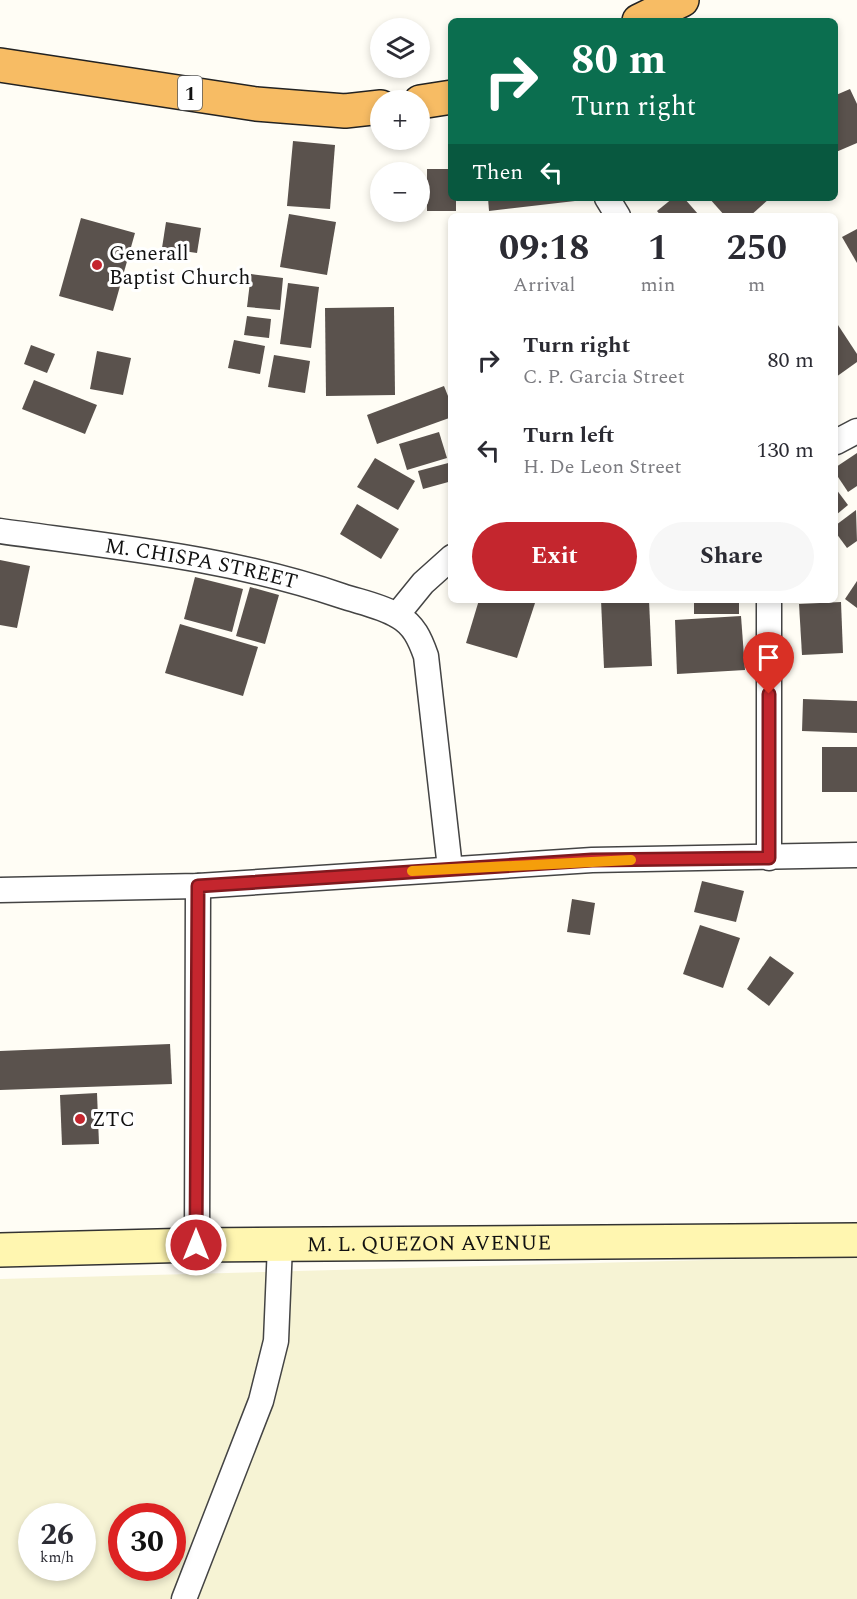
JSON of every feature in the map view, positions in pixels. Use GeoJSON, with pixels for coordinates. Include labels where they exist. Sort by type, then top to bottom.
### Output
{"type":"FeatureCollection","features":[{"type":"Feature","properties":{"kind":"highway"},"geometry":{"type":"LineString","coordinates":[[645,18],[682,0]]}},
{"type":"Feature","properties":{"kind":"highway","name":"1"},"geometry":{"type":"LineString","coordinates":[[0,65],[256,104],[345,111],[370,108]]}},
{"type":"Feature","properties":{"kind":"highway"},"geometry":{"type":"LineString","coordinates":[[430,100],[448,98]]}},
{"type":"Feature","properties":{"kind":"main road","name":"M. L. QUEZON AVENUE"},"geometry":{"type":"LineString","coordinates":[[0,1250],[196,1245],[857,1240]]}},
{"type":"Feature","properties":{"kind":"street"},"geometry":{"type":"LineString","coordinates":[[838,441],[857,431]]}},
{"type":"Feature","properties":{"kind":"street","name":"M. CHISPA STREET"},"geometry":{"type":"LineString","coordinates":[[0,531],[254,569],[310,585],[397,615]]}},
{"type":"Feature","properties":{"kind":"street"},"geometry":{"type":"LineString","coordinates":[[448,561],[423,583],[397,615],[416,632],[426,656],[450,868]]}},
{"type":"Feature","properties":{"kind":"street"},"geometry":{"type":"LineString","coordinates":[[769,603],[769,858]]}},
{"type":"Feature","properties":{"kind":"street"},"geometry":{"type":"LineString","coordinates":[[0,890],[198,886],[592,860],[857,855]]}},
{"type":"Feature","properties":{"kind":"street"},"geometry":{"type":"LineString","coordinates":[[196,1245],[198,886]]}},
{"type":"Feature","properties":{"kind":"street"},"geometry":{"type":"LineString","coordinates":[[184,1599],[223,1492],[261,1401],[276,1341],[280,1245]]}},
{"type":"Feature","properties":{"kind":"shaded area"},"geometry":{"type":"Polygon","coordinates":[[[857,1256],[857,1599],[0,1599],[0,1279],[857,1256]]]}},
{"type":"Feature","properties":{"kind":"building"},"geometry":{"type":"Polygon","coordinates":[[[850,89],[857,104],[857,143],[838,151],[838,94],[850,89]]]}},
{"type":"Feature","properties":{"kind":"building"},"geometry":{"type":"Polygon","coordinates":[[[293,141],[335,145],[330,209],[287,206],[293,141]]]}},
{"type":"Feature","properties":{"kind":"building"},"geometry":{"type":"Polygon","coordinates":[[[430,169],[448,169],[448,201],[456,201],[456,211],[430,211],[430,169]]]}},
{"type":"Feature","properties":{"kind":"building"},"geometry":{"type":"Polygon","coordinates":[[[488,201],[575,201],[489,211],[488,201]]]}},
{"type":"Feature","properties":{"kind":"building"},"geometry":{"type":"Polygon","coordinates":[[[669,201],[687,201],[697,213],[659,213],[657,211],[669,201]]]}},
{"type":"Feature","properties":{"kind":"building"},"geometry":{"type":"Polygon","coordinates":[[[712,201],[767,201],[753,213],[722,213],[712,201]]]}},
{"type":"Feature","properties":{"kind":"building"},"geometry":{"type":"Polygon","coordinates":[[[289,214],[336,222],[327,275],[280,267],[289,214]]]}},
{"type":"Feature","properties":{"kind":"building","name":"Generall Baptist Church"},"geometry":{"type":"Polygon","coordinates":[[[81,218],[135,233],[113,311],[59,296],[81,218]]]}},
{"type":"Feature","properties":{"kind":"building"},"geometry":{"type":"Polygon","coordinates":[[[166,222],[201,228],[197,253],[162,248],[166,222]]]}},
{"type":"Feature","properties":{"kind":"building"},"geometry":{"type":"Polygon","coordinates":[[[857,229],[857,263],[842,237],[857,229]]]}},
{"type":"Feature","properties":{"kind":"building"},"geometry":{"type":"Polygon","coordinates":[[[251,274],[283,278],[280,310],[247,307],[251,274]]]}},
{"type":"Feature","properties":{"kind":"building"},"geometry":{"type":"Polygon","coordinates":[[[288,283],[319,287],[311,348],[280,344],[288,283]]]}},
{"type":"Feature","properties":{"kind":"building"},"geometry":{"type":"Polygon","coordinates":[[[394,307],[395,395],[326,396],[325,308],[394,307]]]}},
{"type":"Feature","properties":{"kind":"building"},"geometry":{"type":"Polygon","coordinates":[[[247,316],[271,319],[269,338],[244,335],[247,316]]]}},
{"type":"Feature","properties":{"kind":"building"},"geometry":{"type":"Polygon","coordinates":[[[838,325],[857,354],[857,362],[838,376],[838,325]]]}},
{"type":"Feature","properties":{"kind":"building"},"geometry":{"type":"Polygon","coordinates":[[[234,340],[265,346],[260,374],[228,368],[234,340]]]}},
{"type":"Feature","properties":{"kind":"building"},"geometry":{"type":"Polygon","coordinates":[[[31,345],[55,354],[47,373],[24,364],[31,345]]]}},
{"type":"Feature","properties":{"kind":"building"},"geometry":{"type":"Polygon","coordinates":[[[97,351],[131,358],[123,395],[90,389],[97,351]]]}},
{"type":"Feature","properties":{"kind":"building"},"geometry":{"type":"Polygon","coordinates":[[[274,355],[310,361],[305,393],[268,387],[274,355]]]}},
{"type":"Feature","properties":{"kind":"building"},"geometry":{"type":"Polygon","coordinates":[[[34,380],[97,405],[85,434],[22,409],[34,380]]]}},
{"type":"Feature","properties":{"kind":"building"},"geometry":{"type":"Polygon","coordinates":[[[444,386],[448,396],[448,418],[377,444],[367,415],[444,386]]]}},
{"type":"Feature","properties":{"kind":"building"},"geometry":{"type":"Polygon","coordinates":[[[439,432],[447,458],[407,470],[399,444],[439,432]]]}},
{"type":"Feature","properties":{"kind":"building"},"geometry":{"type":"Polygon","coordinates":[[[857,453],[857,486],[848,492],[838,477],[838,466],[857,453]]]}},
{"type":"Feature","properties":{"kind":"building"},"geometry":{"type":"Polygon","coordinates":[[[375,458],[415,481],[398,510],[357,487],[375,458]]]}},
{"type":"Feature","properties":{"kind":"building"},"geometry":{"type":"Polygon","coordinates":[[[448,463],[448,482],[423,489],[418,471],[448,463]]]}},
{"type":"Feature","properties":{"kind":"building"},"geometry":{"type":"Polygon","coordinates":[[[838,492],[848,505],[838,513],[838,492]]]}},
{"type":"Feature","properties":{"kind":"building"},"geometry":{"type":"Polygon","coordinates":[[[357,504],[399,529],[381,559],[340,534],[357,504]]]}},
{"type":"Feature","properties":{"kind":"building"},"geometry":{"type":"Polygon","coordinates":[[[856,510],[857,541],[847,548],[838,536],[838,524],[856,510]]]}},
{"type":"Feature","properties":{"kind":"building"},"geometry":{"type":"Polygon","coordinates":[[[0,560],[30,566],[17,628],[0,625],[0,560]]]}},
{"type":"Feature","properties":{"kind":"building"},"geometry":{"type":"Polygon","coordinates":[[[195,577],[243,589],[232,632],[184,619],[195,577]]]}},
{"type":"Feature","properties":{"kind":"building"},"geometry":{"type":"Polygon","coordinates":[[[857,581],[857,608],[845,599],[857,581]]]}},
{"type":"Feature","properties":{"kind":"building"},"geometry":{"type":"Polygon","coordinates":[[[250,587],[279,595],[265,644],[236,636],[250,587]]]}},
{"type":"Feature","properties":{"kind":"building"},"geometry":{"type":"Polygon","coordinates":[[[841,602],[843,653],[802,655],[799,604],[841,602]]]}},
{"type":"Feature","properties":{"kind":"building"},"geometry":{"type":"Polygon","coordinates":[[[478,603],[535,603],[517,658],[466,643],[478,603]]]}},
{"type":"Feature","properties":{"kind":"building"},"geometry":{"type":"Polygon","coordinates":[[[601,603],[649,603],[652,666],[604,668],[601,603]]]}},
{"type":"Feature","properties":{"kind":"building"},"geometry":{"type":"Polygon","coordinates":[[[694,603],[739,603],[739,614],[694,614],[694,603]]]}},
{"type":"Feature","properties":{"kind":"building"},"geometry":{"type":"Polygon","coordinates":[[[741,616],[745,670],[677,674],[675,620],[741,616]]]}},
{"type":"Feature","properties":{"kind":"building"},"geometry":{"type":"Polygon","coordinates":[[[180,624],[258,647],[243,696],[165,673],[180,624]]]}},
{"type":"Feature","properties":{"kind":"building"},"geometry":{"type":"Polygon","coordinates":[[[803,699],[857,701],[857,733],[802,731],[803,699]]]}},
{"type":"Feature","properties":{"kind":"building"},"geometry":{"type":"Polygon","coordinates":[[[822,747],[857,747],[857,792],[822,792],[822,747]]]}},
{"type":"Feature","properties":{"kind":"building"},"geometry":{"type":"Polygon","coordinates":[[[702,881],[744,891],[736,922],[694,912],[702,881]]]}},
{"type":"Feature","properties":{"kind":"building"},"geometry":{"type":"Polygon","coordinates":[[[572,899],[595,903],[590,935],[567,932],[572,899]]]}},
{"type":"Feature","properties":{"kind":"building"},"geometry":{"type":"Polygon","coordinates":[[[700,925],[740,938],[723,988],[683,974],[700,925]]]}},
{"type":"Feature","properties":{"kind":"building"},"geometry":{"type":"Polygon","coordinates":[[[770,956],[794,973],[769,1006],[747,989],[770,956]]]}},
{"type":"Feature","properties":{"kind":"building"},"geometry":{"type":"Polygon","coordinates":[[[170,1044],[172,1084],[0,1090],[0,1051],[170,1044]]]}},
{"type":"Feature","properties":{"kind":"building","name":"ZTC"},"geometry":{"type":"Polygon","coordinates":[[[97,1093],[99,1144],[62,1145],[60,1095],[97,1093]]]}},
{"type":"Feature","properties":{"kind":"slow traffic"},"geometry":{"type":"LineString","coordinates":[[412,871],[592,860],[631,860]]}},
{"type":"Feature","properties":{"kind":"place","name":"Generall Baptist Church"},"geometry":{"type":"Point","coordinates":[97,265]}},
{"type":"Feature","properties":{"kind":"place","name":"ZTC"},"geometry":{"type":"Point","coordinates":[80,1119]}},
{"type":"Feature","properties":{"kind":"route"},"geometry":{"type":"LineString","coordinates":[[196,1245],[198,886],[592,860],[769,858],[769,694]]}}]}
